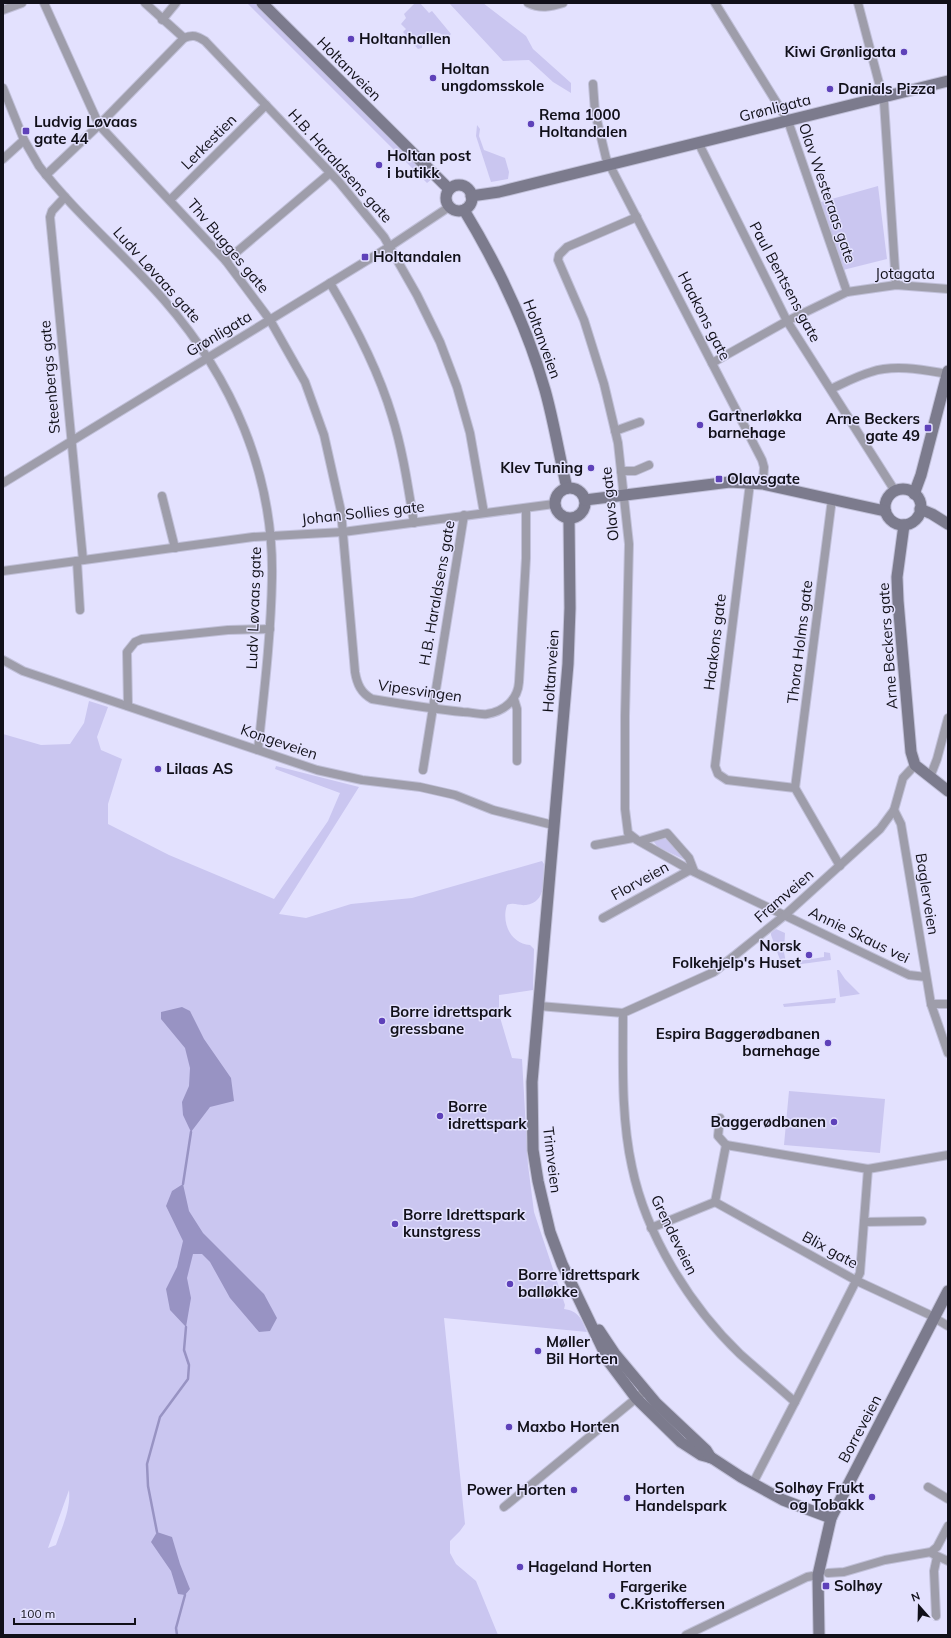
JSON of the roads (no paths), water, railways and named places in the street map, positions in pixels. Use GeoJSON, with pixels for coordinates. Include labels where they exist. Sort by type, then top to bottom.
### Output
{"type":"FeatureCollection","features":[{"type":"Feature","properties":{"kind":"main road","name":"Holtanveien"},"geometry":{"type":"LineString","coordinates":[[262,3],[449,190]]}},
{"type":"Feature","properties":{"kind":"main road","name":"Grønligata"},"geometry":{"type":"LineString","coordinates":[[471,196],[499,192],[948,81]]}},
{"type":"Feature","properties":{"kind":"main road"},"geometry":{"type":"LineString","coordinates":[[455,186],[462,186],[470,191],[471,196],[470,205],[464,210],[454,210],[449,206],[446,197],[449,190],[455,186]]}},
{"type":"Feature","properties":{"kind":"main road","name":"Holtanveien"},"geometry":{"type":"LineString","coordinates":[[464,210],[507,288],[528,338],[545,389],[566,488]]}},
{"type":"Feature","properties":{"kind":"main road"},"geometry":{"type":"LineString","coordinates":[[914,494],[921,475],[948,373]]}},
{"type":"Feature","properties":{"kind":"main road"},"geometry":{"type":"LineString","coordinates":[[585,500],[730,482],[763,484],[885,511],[892,521],[904,525],[915,520],[920,509],[919,501],[914,494],[903,490],[895,491],[888,497],[885,511]]}},
{"type":"Feature","properties":{"kind":"main road"},"geometry":{"type":"LineString","coordinates":[[566,488],[578,490],[585,500],[584,508],[580,514],[569,518],[557,512],[554,504],[559,492],[566,488]]}},
{"type":"Feature","properties":{"kind":"main road"},"geometry":{"type":"LineString","coordinates":[[920,509],[932,514],[948,524]]}},
{"type":"Feature","properties":{"kind":"main road","name":"Holtanveien"},"geometry":{"type":"LineString","coordinates":[[554,825],[568,664],[570,608],[569,518]]}},
{"type":"Feature","properties":{"kind":"main road","name":"Arne Beckers gate"},"geometry":{"type":"LineString","coordinates":[[904,525],[897,577],[898,601],[911,752],[915,765]]}},
{"type":"Feature","properties":{"kind":"main road"},"geometry":{"type":"LineString","coordinates":[[915,765],[948,791]]}},
{"type":"Feature","properties":{"kind":"main road","name":"Trimveien"},"geometry":{"type":"LineString","coordinates":[[554,825],[532,1082],[532,1116],[538,1181],[556,1248],[570,1282],[609,1362],[636,1398],[681,1442],[701,1455],[712,1458],[783,1500],[831,1518]]}},
{"type":"Feature","properties":{"kind":"main road","name":"Borreveien"},"geometry":{"type":"LineString","coordinates":[[819,1635],[823,1574],[831,1518],[948,1291]]}},
{"type":"Feature","properties":{"kind":"main road","name":"Trimveien"},"geometry":{"type":"LineString","coordinates":[[590,1321],[645,1391],[682,1429],[706,1450],[712,1458]]}},
{"type":"Feature","properties":{"kind":"street"},"geometry":{"type":"LineString","coordinates":[[3,10],[22,3]]}},
{"type":"Feature","properties":{"kind":"street","name":"Thv Bugges gate"},"geometry":{"type":"LineString","coordinates":[[44,3],[99,125],[226,261],[270,320],[305,382],[324,435],[336,485],[343,532]]}},
{"type":"Feature","properties":{"kind":"street"},"geometry":{"type":"LineString","coordinates":[[46,175],[99,125],[184,38],[162,20],[145,3]]}},
{"type":"Feature","properties":{"kind":"street"},"geometry":{"type":"LineString","coordinates":[[162,20],[176,3]]}},
{"type":"Feature","properties":{"kind":"street"},"geometry":{"type":"LineString","coordinates":[[528,3],[534,6],[548,7],[563,3]]}},
{"type":"Feature","properties":{"kind":"street","name":"Olav Westeraas gate"},"geometry":{"type":"LineString","coordinates":[[715,3],[788,121],[847,292]]}},
{"type":"Feature","properties":{"kind":"street"},"geometry":{"type":"LineString","coordinates":[[858,3],[883,96],[896,285]]}},
{"type":"Feature","properties":{"kind":"street","name":"H.B. Haraldsens gate"},"geometry":{"type":"LineString","coordinates":[[184,38],[196,36],[206,41],[330,172],[384,236],[414,289],[437,335],[457,387],[470,433],[484,513]]}},
{"type":"Feature","properties":{"kind":"street"},"geometry":{"type":"LineString","coordinates":[[593,84],[595,112],[609,164]]}},
{"type":"Feature","properties":{"kind":"street","name":"Ludv Løvaas gate"},"geometry":{"type":"LineString","coordinates":[[3,88],[24,140],[33,157],[65,197],[163,299],[209,358],[229,393],[245,427],[259,468],[267,504],[272,576],[270,629],[258,750]]}},
{"type":"Feature","properties":{"kind":"street","name":"Lerkestien"},"geometry":{"type":"LineString","coordinates":[[170,200],[266,105]]}},
{"type":"Feature","properties":{"kind":"street"},"geometry":{"type":"LineString","coordinates":[[3,159],[24,140]]}},
{"type":"Feature","properties":{"kind":"street","name":"Paul Bentsens gate"},"geometry":{"type":"LineString","coordinates":[[698,142],[787,321],[895,491]]}},
{"type":"Feature","properties":{"kind":"street","name":"Haakons gate"},"geometry":{"type":"LineString","coordinates":[[609,164],[762,460],[764,467],[763,484]]}},
{"type":"Feature","properties":{"kind":"street"},"geometry":{"type":"LineString","coordinates":[[226,261],[330,172]]}},
{"type":"Feature","properties":{"kind":"street","name":"Steenbergs gate"},"geometry":{"type":"LineString","coordinates":[[65,197],[52,211],[50,217],[80,561]]}},
{"type":"Feature","properties":{"kind":"street","name":"Grønligata"},"geometry":{"type":"LineString","coordinates":[[3,483],[389,247],[449,206]]}},
{"type":"Feature","properties":{"kind":"street","name":"Olavs gate"},"geometry":{"type":"LineString","coordinates":[[637,217],[568,247],[559,255],[558,260],[584,320],[604,384],[615,431],[621,471],[629,544],[625,696],[625,809],[628,833],[637,839]]}},
{"type":"Feature","properties":{"kind":"street"},"geometry":{"type":"LineString","coordinates":[[330,283],[354,323],[375,368],[392,415],[404,461],[414,523]]}},
{"type":"Feature","properties":{"kind":"street","name":"Jotagata"},"geometry":{"type":"LineString","coordinates":[[712,363],[787,321],[847,292],[896,285],[948,289]]}},
{"type":"Feature","properties":{"kind":"street"},"geometry":{"type":"LineString","coordinates":[[831,389],[871,371],[906,369],[948,373]]}},
{"type":"Feature","properties":{"kind":"street"},"geometry":{"type":"LineString","coordinates":[[615,431],[640,422]]}},
{"type":"Feature","properties":{"kind":"street"},"geometry":{"type":"LineString","coordinates":[[621,471],[635,471],[649,465]]}},
{"type":"Feature","properties":{"kind":"street","name":"Haakons gate"},"geometry":{"type":"LineString","coordinates":[[750,483],[714,761],[716,770],[722,778],[795,788]]}},
{"type":"Feature","properties":{"kind":"street"},"geometry":{"type":"LineString","coordinates":[[162,496],[175,548]]}},
{"type":"Feature","properties":{"kind":"street","name":"Thora Holms gate"},"geometry":{"type":"LineString","coordinates":[[795,788],[832,499]]}},
{"type":"Feature","properties":{"kind":"street","name":"Johan Sollies gate"},"geometry":{"type":"LineString","coordinates":[[3,570],[253,537],[343,532],[554,504]]}},
{"type":"Feature","properties":{"kind":"street"},"geometry":{"type":"LineString","coordinates":[[517,761],[517,709],[514,699],[518,691],[519,682],[526,561],[526,508]]}},
{"type":"Feature","properties":{"kind":"street","name":"H.B. Haraldsens gate"},"geometry":{"type":"LineString","coordinates":[[423,770],[464,515]]}},
{"type":"Feature","properties":{"kind":"street","name":"Vipesvingen"},"geometry":{"type":"LineString","coordinates":[[343,532],[354,672],[360,689],[372,699],[432,709],[488,714],[505,706],[514,699]]}},
{"type":"Feature","properties":{"kind":"street"},"geometry":{"type":"LineString","coordinates":[[80,561],[80,610]]}},
{"type":"Feature","properties":{"kind":"street"},"geometry":{"type":"LineString","coordinates":[[128,706],[127,652],[135,642],[142,639],[228,630],[270,629]]}},
{"type":"Feature","properties":{"kind":"street","name":"Kongeveien"},"geometry":{"type":"LineString","coordinates":[[3,660],[23,672],[317,770],[362,780],[420,787],[455,794],[493,810],[554,825]]}},
{"type":"Feature","properties":{"kind":"street"},"geometry":{"type":"LineString","coordinates":[[930,777],[938,759],[948,718]]}},
{"type":"Feature","properties":{"kind":"street","name":"Framveien"},"geometry":{"type":"LineString","coordinates":[[539,1006],[623,1013],[714,972],[785,915],[880,829],[894,810],[903,778],[915,765]]}},
{"type":"Feature","properties":{"kind":"street"},"geometry":{"type":"LineString","coordinates":[[795,788],[840,866]]}},
{"type":"Feature","properties":{"kind":"street","name":"Baglerveien"},"geometry":{"type":"LineString","coordinates":[[894,810],[901,824],[931,1004],[948,1053]]}},
{"type":"Feature","properties":{"kind":"street"},"geometry":{"type":"LineString","coordinates":[[595,845],[668,833],[689,858],[692,870]]}},
{"type":"Feature","properties":{"kind":"street","name":"Annie Skaus vei"},"geometry":{"type":"LineString","coordinates":[[637,839],[692,870],[909,976],[926,977]]}},
{"type":"Feature","properties":{"kind":"street","name":"Florveien"},"geometry":{"type":"LineString","coordinates":[[602,918],[692,870]]}},
{"type":"Feature","properties":{"kind":"street"},"geometry":{"type":"LineString","coordinates":[[931,1004],[948,1004]]}},
{"type":"Feature","properties":{"kind":"street","name":"Grendeveien"},"geometry":{"type":"LineString","coordinates":[[623,1013],[623,1091],[628,1143],[639,1195],[651,1228],[685,1288],[711,1323],[739,1353],[795,1402]]}},
{"type":"Feature","properties":{"kind":"street"},"geometry":{"type":"LineString","coordinates":[[720,1118],[718,1136],[726,1145],[868,1169],[948,1155]]}},
{"type":"Feature","properties":{"kind":"street"},"geometry":{"type":"LineString","coordinates":[[651,1228],[716,1202],[726,1145]]}},
{"type":"Feature","properties":{"kind":"street"},"geometry":{"type":"LineString","coordinates":[[753,1483],[860,1273],[868,1169]]}},
{"type":"Feature","properties":{"kind":"street","name":"Blix gate"},"geometry":{"type":"LineString","coordinates":[[716,1202],[857,1281],[948,1326]]}},
{"type":"Feature","properties":{"kind":"street"},"geometry":{"type":"LineString","coordinates":[[864,1222],[922,1221]]}},
{"type":"Feature","properties":{"kind":"street"},"geometry":{"type":"LineString","coordinates":[[504,1507],[645,1391]]}},
{"type":"Feature","properties":{"kind":"street"},"geometry":{"type":"LineString","coordinates":[[928,1487],[948,1499]]}},
{"type":"Feature","properties":{"kind":"street"},"geometry":{"type":"LineString","coordinates":[[936,1616],[934,1554],[948,1526]]}},
{"type":"Feature","properties":{"kind":"street"},"geometry":{"type":"LineString","coordinates":[[686,1635],[807,1577],[844,1572],[884,1560],[934,1554],[948,1561]]}},
{"type":"Feature","properties":{"kind":"waterway"},"geometry":{"type":"LineString","coordinates":[[183,1184],[191,1132]]}},
{"type":"Feature","properties":{"kind":"waterway"},"geometry":{"type":"LineString","coordinates":[[157,1532],[148,1486],[147,1464],[160,1417],[188,1379],[189,1365],[184,1350],[186,1327]]}},
{"type":"Feature","properties":{"kind":"waterway"},"geometry":{"type":"LineString","coordinates":[[177,1635],[176,1628],[185,1595]]}},
{"type":"Feature","properties":{"kind":"place","name":"Holtanhallen"},"geometry":{"type":"Point","coordinates":[351,39]}},
{"type":"Feature","properties":{"kind":"place","name":"Kiwi Grønligata"},"geometry":{"type":"Point","coordinates":[904,52]}},
{"type":"Feature","properties":{"kind":"place","name":"Holtan ungdomsskole"},"geometry":{"type":"Point","coordinates":[433,78]}},
{"type":"Feature","properties":{"kind":"place","name":"Danials Pizza"},"geometry":{"type":"Point","coordinates":[830,89]}},
{"type":"Feature","properties":{"kind":"place","name":"Rema 1000 Holtandalen"},"geometry":{"type":"Point","coordinates":[531,124]}},
{"type":"Feature","properties":{"kind":"place","name":"Ludvig Løvaas gate 44"},"geometry":{"type":"Point","coordinates":[26,131]}},
{"type":"Feature","properties":{"kind":"place","name":"Holtan post i butikk"},"geometry":{"type":"Point","coordinates":[379,165]}},
{"type":"Feature","properties":{"kind":"place","name":"Holtandalen"},"geometry":{"type":"Point","coordinates":[365,257]}},
{"type":"Feature","properties":{"kind":"place","name":"Gartnerløkka barnehage"},"geometry":{"type":"Point","coordinates":[700,425]}},
{"type":"Feature","properties":{"kind":"place","name":"Arne Beckers gate 49"},"geometry":{"type":"Point","coordinates":[928,428]}},
{"type":"Feature","properties":{"kind":"place","name":"Klev Tuning"},"geometry":{"type":"Point","coordinates":[591,468]}},
{"type":"Feature","properties":{"kind":"place","name":"Olavsgate"},"geometry":{"type":"Point","coordinates":[719,479]}},
{"type":"Feature","properties":{"kind":"place","name":"Lilaas AS"},"geometry":{"type":"Point","coordinates":[158,769]}},
{"type":"Feature","properties":{"kind":"place","name":"Norsk Folkehjelp's Huset"},"geometry":{"type":"Point","coordinates":[809,955]}},
{"type":"Feature","properties":{"kind":"place","name":"Borre idrettspark gressbane"},"geometry":{"type":"Point","coordinates":[382,1021]}},
{"type":"Feature","properties":{"kind":"place","name":"Espira Baggerødbanen barnehage"},"geometry":{"type":"Point","coordinates":[828,1043]}},
{"type":"Feature","properties":{"kind":"place","name":"Borre idrettspark"},"geometry":{"type":"Point","coordinates":[440,1116]}},
{"type":"Feature","properties":{"kind":"place","name":"Baggerødbanen"},"geometry":{"type":"Point","coordinates":[834,1122]}},
{"type":"Feature","properties":{"kind":"place","name":"Borre Idrettspark kunstgress"},"geometry":{"type":"Point","coordinates":[395,1224]}},
{"type":"Feature","properties":{"kind":"place","name":"Borre idrettspark balløkke"},"geometry":{"type":"Point","coordinates":[510,1284]}},
{"type":"Feature","properties":{"kind":"place","name":"Møller Bil Horten"},"geometry":{"type":"Point","coordinates":[538,1351]}},
{"type":"Feature","properties":{"kind":"place","name":"Maxbo Horten"},"geometry":{"type":"Point","coordinates":[509,1427]}},
{"type":"Feature","properties":{"kind":"place","name":"Power Horten"},"geometry":{"type":"Point","coordinates":[574,1490]}},
{"type":"Feature","properties":{"kind":"place","name":"Solhøy Frukt og Tobakk"},"geometry":{"type":"Point","coordinates":[872,1497]}},
{"type":"Feature","properties":{"kind":"place","name":"Horten Handelspark"},"geometry":{"type":"Point","coordinates":[627,1498]}},
{"type":"Feature","properties":{"kind":"place","name":"Hageland Horten"},"geometry":{"type":"Point","coordinates":[520,1567]}},
{"type":"Feature","properties":{"kind":"place","name":"Solhøy"},"geometry":{"type":"Point","coordinates":[826,1586]}},
{"type":"Feature","properties":{"kind":"place","name":"Fargerike C.Kristoffersen"},"geometry":{"type":"Point","coordinates":[612,1596]}}]}
